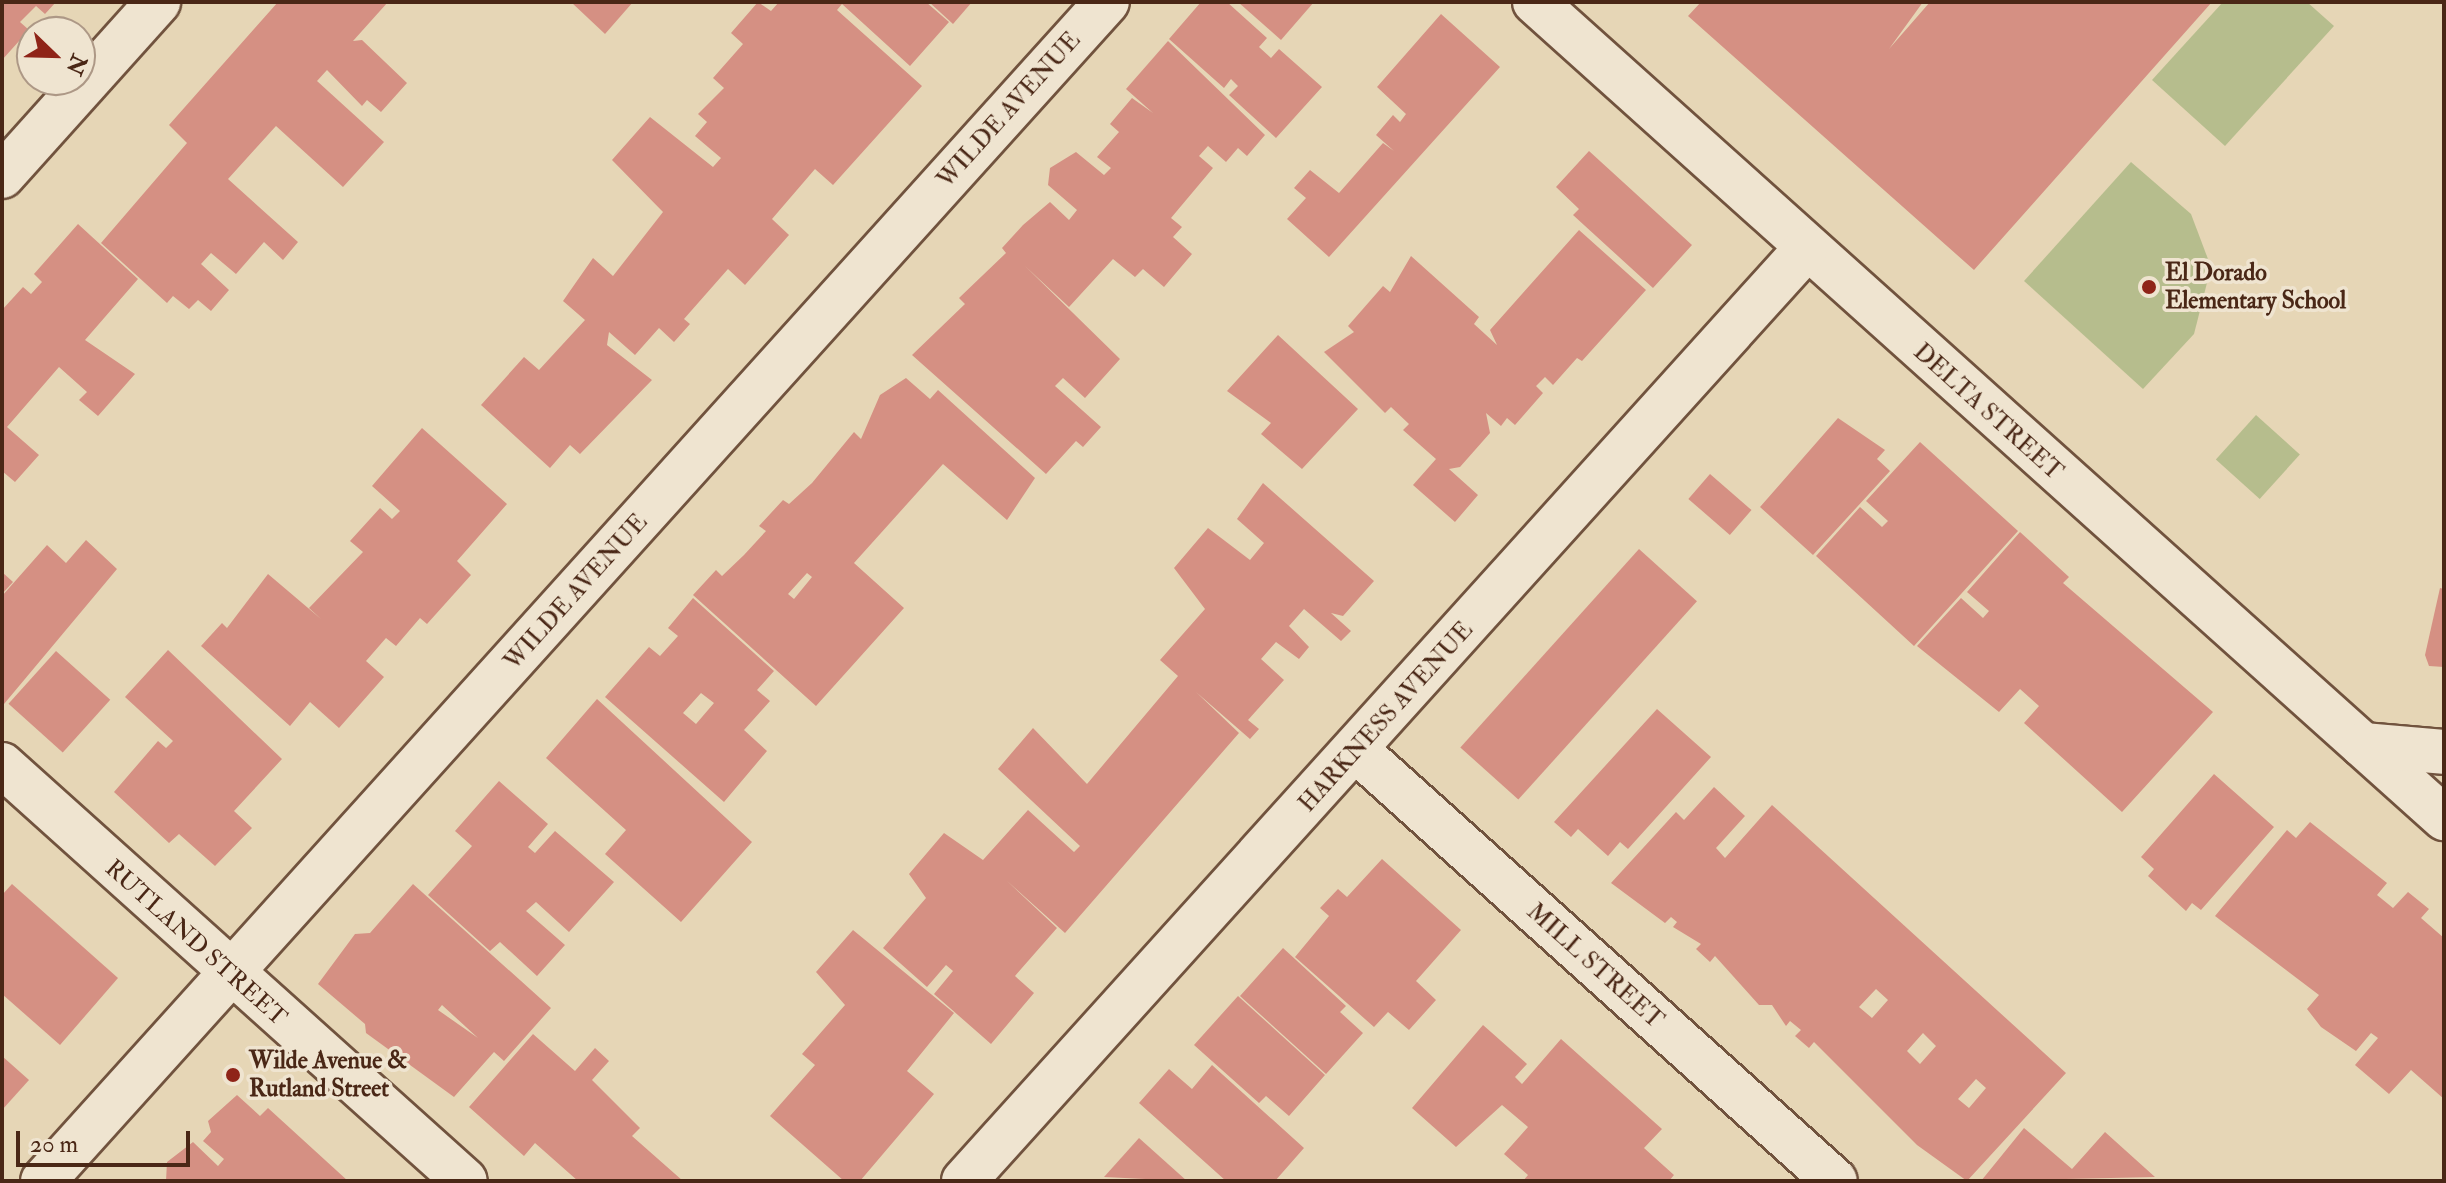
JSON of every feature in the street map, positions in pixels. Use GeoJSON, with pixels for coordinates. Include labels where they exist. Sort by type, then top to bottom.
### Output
{"type":"FeatureCollection","features":[{"type":"Feature","properties":{"kind":"street"},"geometry":{"type":"LineString","coordinates":[[2,176],[158,2]]}},
{"type":"Feature","properties":{"kind":"street","name":"WILDE AVENUE"},"geometry":{"type":"LineString","coordinates":[[43,1181],[1107,2]]}},
{"type":"Feature","properties":{"kind":"street","name":"DELTA STREET"},"geometry":{"type":"LineString","coordinates":[[1535,2],[1805,250],[2444,818]]}},
{"type":"Feature","properties":{"kind":"street","name":"HARKNESS AVENUE"},"geometry":{"type":"LineString","coordinates":[[964,1181],[1805,250]]}},
{"type":"Feature","properties":{"kind":"street"},"geometry":{"type":"LineString","coordinates":[[2363,745],[2444,752]]}},
{"type":"Feature","properties":{"kind":"street","name":"MILL STREET"},"geometry":{"type":"LineString","coordinates":[[1356,750],[1835,1181]]}},
{"type":"Feature","properties":{"kind":"street","name":"RUTLAND STREET"},"geometry":{"type":"LineString","coordinates":[[2,765],[230,976],[465,1181]]}},
{"type":"Feature","properties":{"kind":"green space"},"geometry":{"type":"Polygon","coordinates":[[[2223,2],[2307,2],[2334,26],[2225,146],[2152,80],[2223,2]]]}},
{"type":"Feature","properties":{"kind":"green space"},"geometry":{"type":"Polygon","coordinates":[[[2131,162],[2191,214],[2211,267],[2194,334],[2143,389],[2024,281],[2131,162]]]}},
{"type":"Feature","properties":{"kind":"green space"},"geometry":{"type":"Polygon","coordinates":[[[2256,415],[2300,454],[2260,499],[2216,460],[2256,415]]]}},
{"type":"Feature","properties":{"kind":"building"},"geometry":{"type":"Polygon","coordinates":[[[2,2],[56,2],[45,14],[36,6],[26,16],[16,16],[16,44],[2,60],[2,2]]]}},
{"type":"Feature","properties":{"kind":"building"},"geometry":{"type":"Polygon","coordinates":[[[278,2],[388,2],[353,41],[362,40],[407,83],[381,112],[367,100],[362,106],[327,70],[317,81],[384,142],[343,187],[276,126],[228,179],[298,242],[283,260],[264,242],[236,274],[211,253],[201,264],[229,290],[211,311],[198,300],[189,309],[173,296],[167,303],[101,243],[187,143],[169,125],[278,2]]]}},
{"type":"Feature","properties":{"kind":"building"},"geometry":{"type":"Polygon","coordinates":[[[571,2],[633,2],[605,34],[571,2]]]}},
{"type":"Feature","properties":{"kind":"building"},"geometry":{"type":"Polygon","coordinates":[[[758,2],[771,11],[779,2],[926,2],[949,22],[910,66],[842,4],[837,10],[922,86],[833,185],[815,169],[772,219],[789,235],[745,285],[728,269],[684,319],[690,324],[674,342],[659,328],[635,355],[609,332],[607,345],[652,380],[580,454],[570,445],[550,468],[481,405],[524,357],[539,370],[585,320],[563,301],[593,258],[613,276],[663,212],[612,160],[650,117],[713,167],[721,158],[695,136],[707,122],[698,114],[724,88],[713,78],[743,44],[731,33],[758,2]]]}},
{"type":"Feature","properties":{"kind":"building"},"geometry":{"type":"Polygon","coordinates":[[[929,2],[972,2],[953,24],[929,2]]]}},
{"type":"Feature","properties":{"kind":"building"},"geometry":{"type":"Polygon","coordinates":[[[1201,2],[1227,2],[1267,38],[1259,47],[1271,58],[1279,49],[1322,87],[1276,138],[1229,95],[1238,86],[1231,79],[1224,88],[1169,39],[1201,2]]]}},
{"type":"Feature","properties":{"kind":"building"},"geometry":{"type":"Polygon","coordinates":[[[1238,2],[1314,2],[1281,40],[1238,2]]]}},
{"type":"Feature","properties":{"kind":"building"},"geometry":{"type":"Polygon","coordinates":[[[1701,2],[1923,2],[1889,49],[1930,2],[2212,2],[1974,270],[1688,16],[1701,2]]]}},
{"type":"Feature","properties":{"kind":"building"},"geometry":{"type":"Polygon","coordinates":[[[1441,14],[1500,67],[1329,257],[1287,219],[1306,198],[1294,188],[1310,170],[1339,193],[1383,143],[1394,151],[1376,135],[1393,115],[1400,122],[1406,114],[1377,87],[1441,14]]]}},
{"type":"Feature","properties":{"kind":"building"},"geometry":{"type":"Polygon","coordinates":[[[1168,41],[1265,135],[1247,156],[1238,148],[1226,162],[1208,146],[1199,156],[1213,168],[1171,218],[1182,227],[1173,237],[1192,254],[1164,287],[1143,269],[1135,277],[1113,259],[1069,307],[1025,266],[1120,359],[1085,398],[1063,378],[1055,386],[1101,427],[1083,447],[1076,441],[1046,474],[912,355],[965,304],[959,298],[1006,253],[1002,248],[1023,225],[1050,202],[1069,220],[1077,210],[1048,185],[1050,168],[1076,152],[1104,175],[1111,168],[1097,157],[1119,132],[1110,124],[1132,98],[1153,113],[1126,89],[1168,41]]]}},
{"type":"Feature","properties":{"kind":"building"},"geometry":{"type":"Polygon","coordinates":[[[1589,151],[1692,245],[1653,288],[1573,215],[1579,209],[1556,187],[1589,151]]]}},
{"type":"Feature","properties":{"kind":"building"},"geometry":{"type":"Polygon","coordinates":[[[78,224],[138,279],[85,340],[135,374],[98,416],[79,400],[87,392],[59,367],[7,427],[39,455],[15,482],[2,471],[2,310],[23,287],[31,294],[42,282],[34,274],[78,224]]]}},
{"type":"Feature","properties":{"kind":"building"},"geometry":{"type":"Polygon","coordinates":[[[1579,230],[1646,290],[1582,361],[1577,358],[1553,385],[1545,377],[1536,386],[1543,393],[1515,425],[1507,418],[1501,426],[1486,413],[1490,433],[1460,467],[1449,469],[1478,495],[1455,522],[1413,485],[1436,459],[1403,430],[1409,424],[1391,407],[1385,413],[1324,352],[1354,332],[1348,326],[1383,286],[1390,292],[1411,256],[1479,317],[1474,324],[1497,345],[1490,330],[1579,230]]]}},
{"type":"Feature","properties":{"kind":"building"},"geometry":{"type":"Polygon","coordinates":[[[1278,335],[1358,409],[1302,469],[1261,434],[1271,423],[1227,391],[1278,335]]]}},
{"type":"Feature","properties":{"kind":"building"},"geometry":{"type":"Polygon","coordinates":[[[906,378],[930,399],[938,390],[1035,478],[1007,520],[943,464],[854,563],[904,608],[816,706],[693,595],[716,570],[722,576],[744,555],[766,531],[759,526],[783,500],[789,504],[812,483],[854,432],[861,439],[880,395],[906,378]],[[807,573],[788,594],[794,599],[812,577],[807,573]]]}},
{"type":"Feature","properties":{"kind":"building"},"geometry":{"type":"Polygon","coordinates":[[[1838,418],[1885,450],[1877,459],[1890,471],[1813,555],[1760,507],[1838,418]]]}},
{"type":"Feature","properties":{"kind":"building"},"geometry":{"type":"Polygon","coordinates":[[[422,428],[507,504],[457,561],[471,575],[427,624],[420,618],[396,646],[386,638],[366,661],[384,677],[339,728],[310,702],[290,726],[201,646],[222,623],[227,628],[268,574],[321,619],[309,608],[363,552],[350,541],[380,508],[392,519],[400,511],[372,486],[422,428]]]}},
{"type":"Feature","properties":{"kind":"building"},"geometry":{"type":"Polygon","coordinates":[[[1920,442],[2018,531],[1914,646],[1816,556],[1860,507],[1882,527],[1888,521],[1866,501],[1920,442]]]}},
{"type":"Feature","properties":{"kind":"building"},"geometry":{"type":"Polygon","coordinates":[[[1710,474],[1752,510],[1730,535],[1688,499],[1710,474]]]}},
{"type":"Feature","properties":{"kind":"building"},"geometry":{"type":"Polygon","coordinates":[[[1263,483],[1374,581],[1343,616],[1331,613],[1351,631],[1341,641],[1304,609],[1289,626],[1309,647],[1299,659],[1276,642],[1261,659],[1284,680],[1248,720],[1259,729],[1250,739],[1196,692],[1239,733],[1065,933],[1006,880],[1057,928],[1015,976],[1034,993],[991,1044],[934,994],[953,971],[946,965],[927,987],[883,948],[926,898],[909,874],[944,833],[983,860],[1028,810],[1074,852],[1080,846],[998,769],[1033,728],[1087,784],[1178,676],[1160,660],[1205,609],[1174,568],[1208,528],[1250,560],[1264,543],[1237,519],[1263,483]]]}},
{"type":"Feature","properties":{"kind":"building"},"geometry":{"type":"Polygon","coordinates":[[[2020,532],[2069,577],[2063,583],[2213,712],[2122,812],[2024,723],[2039,706],[2020,689],[1999,712],[1917,646],[1961,598],[1983,618],[1989,611],[1967,592],[2020,532]]]}},
{"type":"Feature","properties":{"kind":"building"},"geometry":{"type":"Polygon","coordinates":[[[86,540],[117,569],[4,704],[2,596],[47,545],[66,563],[86,540]]]}},
{"type":"Feature","properties":{"kind":"building"},"geometry":{"type":"Polygon","coordinates":[[[1639,549],[1697,601],[1518,800],[1460,747],[1639,549]]]}},
{"type":"Feature","properties":{"kind":"building"},"geometry":{"type":"Polygon","coordinates":[[[2,572],[13,582],[2,594],[2,572]]]}},
{"type":"Feature","properties":{"kind":"building"},"geometry":{"type":"Polygon","coordinates":[[[2440,588],[2444,589],[2444,667],[2429,666],[2425,655],[2440,588]]]}},
{"type":"Feature","properties":{"kind":"building"},"geometry":{"type":"Polygon","coordinates":[[[693,598],[774,671],[757,690],[770,701],[744,730],[767,751],[724,802],[605,697],[649,647],[660,656],[678,636],[668,628],[693,598]],[[701,693],[683,713],[696,724],[714,703],[701,693]]]}},
{"type":"Feature","properties":{"kind":"building"},"geometry":{"type":"Polygon","coordinates":[[[168,650],[282,759],[234,811],[252,828],[215,866],[179,834],[169,843],[114,792],[158,741],[166,748],[173,741],[125,697],[168,650]]]}},
{"type":"Feature","properties":{"kind":"building"},"geometry":{"type":"Polygon","coordinates":[[[56,651],[110,700],[63,753],[8,704],[56,651]]]}},
{"type":"Feature","properties":{"kind":"building"},"geometry":{"type":"Polygon","coordinates":[[[597,699],[752,842],[681,922],[605,854],[626,830],[546,758],[597,699]]]}},
{"type":"Feature","properties":{"kind":"building"},"geometry":{"type":"Polygon","coordinates":[[[1657,709],[1711,757],[1628,849],[1620,842],[1608,856],[1578,829],[1571,837],[1554,822],[1657,709]]]}},
{"type":"Feature","properties":{"kind":"building"},"geometry":{"type":"Polygon","coordinates":[[[2214,774],[2274,827],[2201,910],[2192,903],[2186,911],[2148,876],[2154,869],[2141,857],[2214,774]]]}},
{"type":"Feature","properties":{"kind":"building"},"geometry":{"type":"Polygon","coordinates":[[[499,781],[548,824],[528,847],[535,853],[555,831],[614,882],[569,932],[536,902],[526,911],[565,945],[537,976],[500,942],[490,951],[428,895],[472,846],[455,831],[499,781]]]}},
{"type":"Feature","properties":{"kind":"building"},"geometry":{"type":"Polygon","coordinates":[[[1714,787],[1745,816],[1716,848],[1725,858],[1772,805],[2066,1073],[1967,1181],[1917,1145],[1814,1042],[1809,1048],[1795,1036],[1801,1030],[1790,1021],[1786,1026],[1772,1005],[1759,1005],[1715,956],[1710,962],[1696,949],[1701,944],[1673,927],[1677,922],[1671,917],[1665,923],[1611,883],[1676,812],[1684,820],[1714,787]],[[1876,989],[1859,1007],[1872,1018],[1888,1000],[1876,989]],[[1923,1033],[1907,1051],[1920,1064],[1936,1046],[1923,1033]],[[1976,1079],[1958,1099],[1969,1108],[1986,1088],[1976,1079]]]}},
{"type":"Feature","properties":{"kind":"building"},"geometry":{"type":"Polygon","coordinates":[[[2310,822],[2387,883],[2377,895],[2393,908],[2408,892],[2429,909],[2421,918],[2444,938],[2444,1099],[2411,1070],[2389,1094],[2355,1065],[2378,1038],[2371,1033],[2356,1051],[2321,1027],[2307,1009],[2319,995],[2215,916],[2287,830],[2296,838],[2310,822]]]}},
{"type":"Feature","properties":{"kind":"building"},"geometry":{"type":"Polygon","coordinates":[[[1382,859],[1461,930],[1416,981],[1436,1000],[1409,1030],[1388,1012],[1374,1027],[1295,957],[1329,916],[1320,908],[1338,889],[1347,897],[1382,859]]]}},
{"type":"Feature","properties":{"kind":"building"},"geometry":{"type":"Polygon","coordinates":[[[12,884],[118,978],[60,1045],[2,994],[2,895],[12,884]]]}},
{"type":"Feature","properties":{"kind":"building"},"geometry":{"type":"Polygon","coordinates":[[[413,884],[551,1008],[504,1061],[494,1052],[454,1097],[366,1033],[365,1024],[318,984],[355,934],[370,933],[413,884]],[[442,1005],[438,1010],[478,1038],[442,1005]]]}},
{"type":"Feature","properties":{"kind":"building"},"geometry":{"type":"Polygon","coordinates":[[[853,930],[954,1013],[907,1071],[934,1094],[860,1181],[844,1181],[770,1116],[815,1065],[802,1054],[845,1005],[816,972],[853,930]]]}},
{"type":"Feature","properties":{"kind":"building"},"geometry":{"type":"Polygon","coordinates":[[[1283,948],[1346,1006],[1340,1012],[1363,1033],[1326,1074],[1240,996],[1283,948]]]}},
{"type":"Feature","properties":{"kind":"building"},"geometry":{"type":"Polygon","coordinates":[[[1238,996],[1325,1075],[1289,1116],[1266,1096],[1259,1103],[1194,1045],[1238,996]]]}},
{"type":"Feature","properties":{"kind":"building"},"geometry":{"type":"Polygon","coordinates":[[[1483,1025],[1527,1064],[1515,1077],[1522,1084],[1561,1039],[1662,1129],[1644,1148],[1674,1175],[1669,1181],[1523,1181],[1528,1175],[1504,1154],[1528,1127],[1502,1105],[1456,1147],[1412,1108],[1483,1025]]]}},
{"type":"Feature","properties":{"kind":"building"},"geometry":{"type":"Polygon","coordinates":[[[533,1034],[575,1071],[595,1048],[609,1061],[592,1080],[640,1128],[632,1136],[683,1181],[578,1181],[535,1143],[524,1156],[469,1107],[533,1034]]]}},
{"type":"Feature","properties":{"kind":"building"},"geometry":{"type":"Polygon","coordinates":[[[2,1056],[29,1080],[2,1110],[2,1056]]]}},
{"type":"Feature","properties":{"kind":"building"},"geometry":{"type":"Polygon","coordinates":[[[1212,1065],[1304,1148],[1275,1181],[1226,1181],[1139,1103],[1169,1069],[1192,1089],[1212,1065]]]}},
{"type":"Feature","properties":{"kind":"building"},"geometry":{"type":"Polygon","coordinates":[[[237,1095],[260,1116],[268,1108],[348,1181],[166,1181],[167,1162],[193,1142],[218,1166],[224,1159],[203,1141],[211,1132],[208,1121],[237,1095]]]}},
{"type":"Feature","properties":{"kind":"building"},"geometry":{"type":"Polygon","coordinates":[[[2024,1128],[2072,1169],[2105,1132],[2155,1177],[1981,1181],[2024,1128]]]}},
{"type":"Feature","properties":{"kind":"building"},"geometry":{"type":"Polygon","coordinates":[[[1139,1138],[1187,1181],[1104,1177],[1139,1138]]]}},
{"type":"Feature","properties":{"kind":"place","name":"El Dorado Elementary School"},"geometry":{"type":"Point","coordinates":[2149,287]}},
{"type":"Feature","properties":{"kind":"place","name":"Wilde Avenue & Rutland Street"},"geometry":{"type":"Point","coordinates":[233,1075]}}]}
